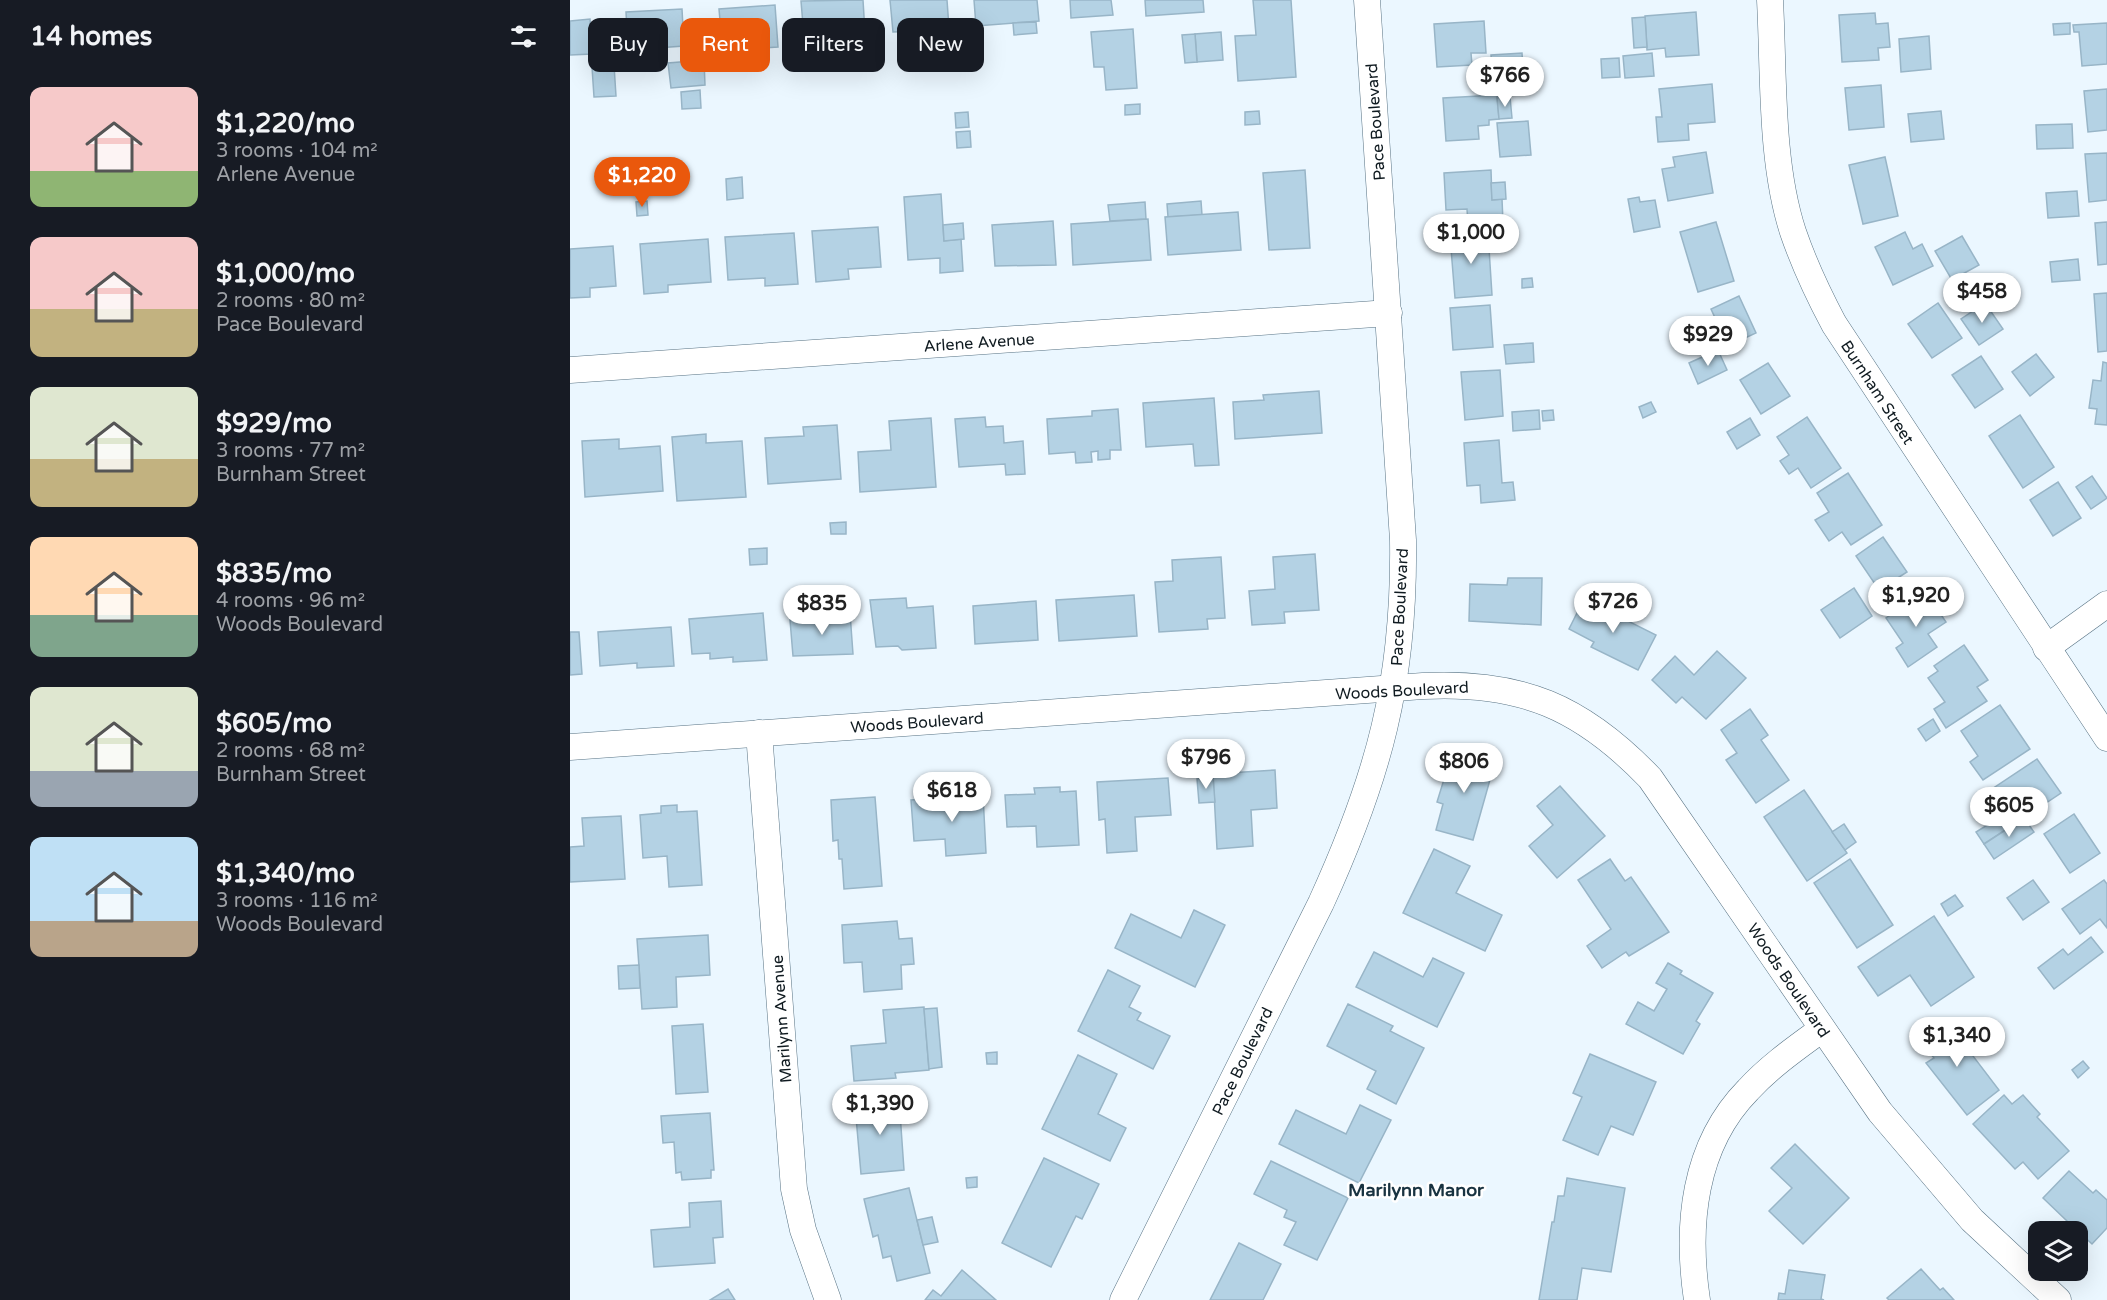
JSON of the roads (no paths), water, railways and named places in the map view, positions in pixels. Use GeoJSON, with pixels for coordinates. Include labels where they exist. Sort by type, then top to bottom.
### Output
{"type":"FeatureCollection","features":[{"type":"Feature","properties":{"kind":"street","name":"Pace Boulevard"},"geometry":{"type":"LineString","coordinates":[[1124,1300],[1321,903],[1349,841],[1379,756],[1394,688],[1402,616],[1403,559],[1389,313],[1367,0]]}},
{"type":"Feature","properties":{"kind":"street","name":"Burnham Street"},"geometry":{"type":"LineString","coordinates":[[1770,0],[1780,172],[1793,230],[1811,279],[1834,324],[2107,738]]}},
{"type":"Feature","properties":{"kind":"street","name":"Arlene Avenue"},"geometry":{"type":"LineString","coordinates":[[570,370],[1389,313]]}},
{"type":"Feature","properties":{"kind":"street"},"geometry":{"type":"LineString","coordinates":[[2046,648],[2107,604]]}},
{"type":"Feature","properties":{"kind":"street","name":"Woods Boulevard"},"geometry":{"type":"LineString","coordinates":[[570,747],[1394,688],[1475,686],[1510,691],[1544,701],[1583,719],[1619,745],[1650,778],[1880,1112],[1941,1187],[2007,1255],[2058,1300]]}},
{"type":"Feature","properties":{"kind":"street","name":"Marilynn Avenue"},"geometry":{"type":"LineString","coordinates":[[759,733],[794,1189],[802,1230],[828,1300]]}},
{"type":"Feature","properties":{"kind":"street"},"geometry":{"type":"LineString","coordinates":[[1697,1300],[1691,1229],[1705,1159],[1723,1122],[1746,1091],[1772,1066],[1822,1029]]}},
{"type":"Feature","properties":{"kind":"district","name":"Marilynn Manor"},"geometry":{"type":"Point","coordinates":[1416,1190]}}]}
